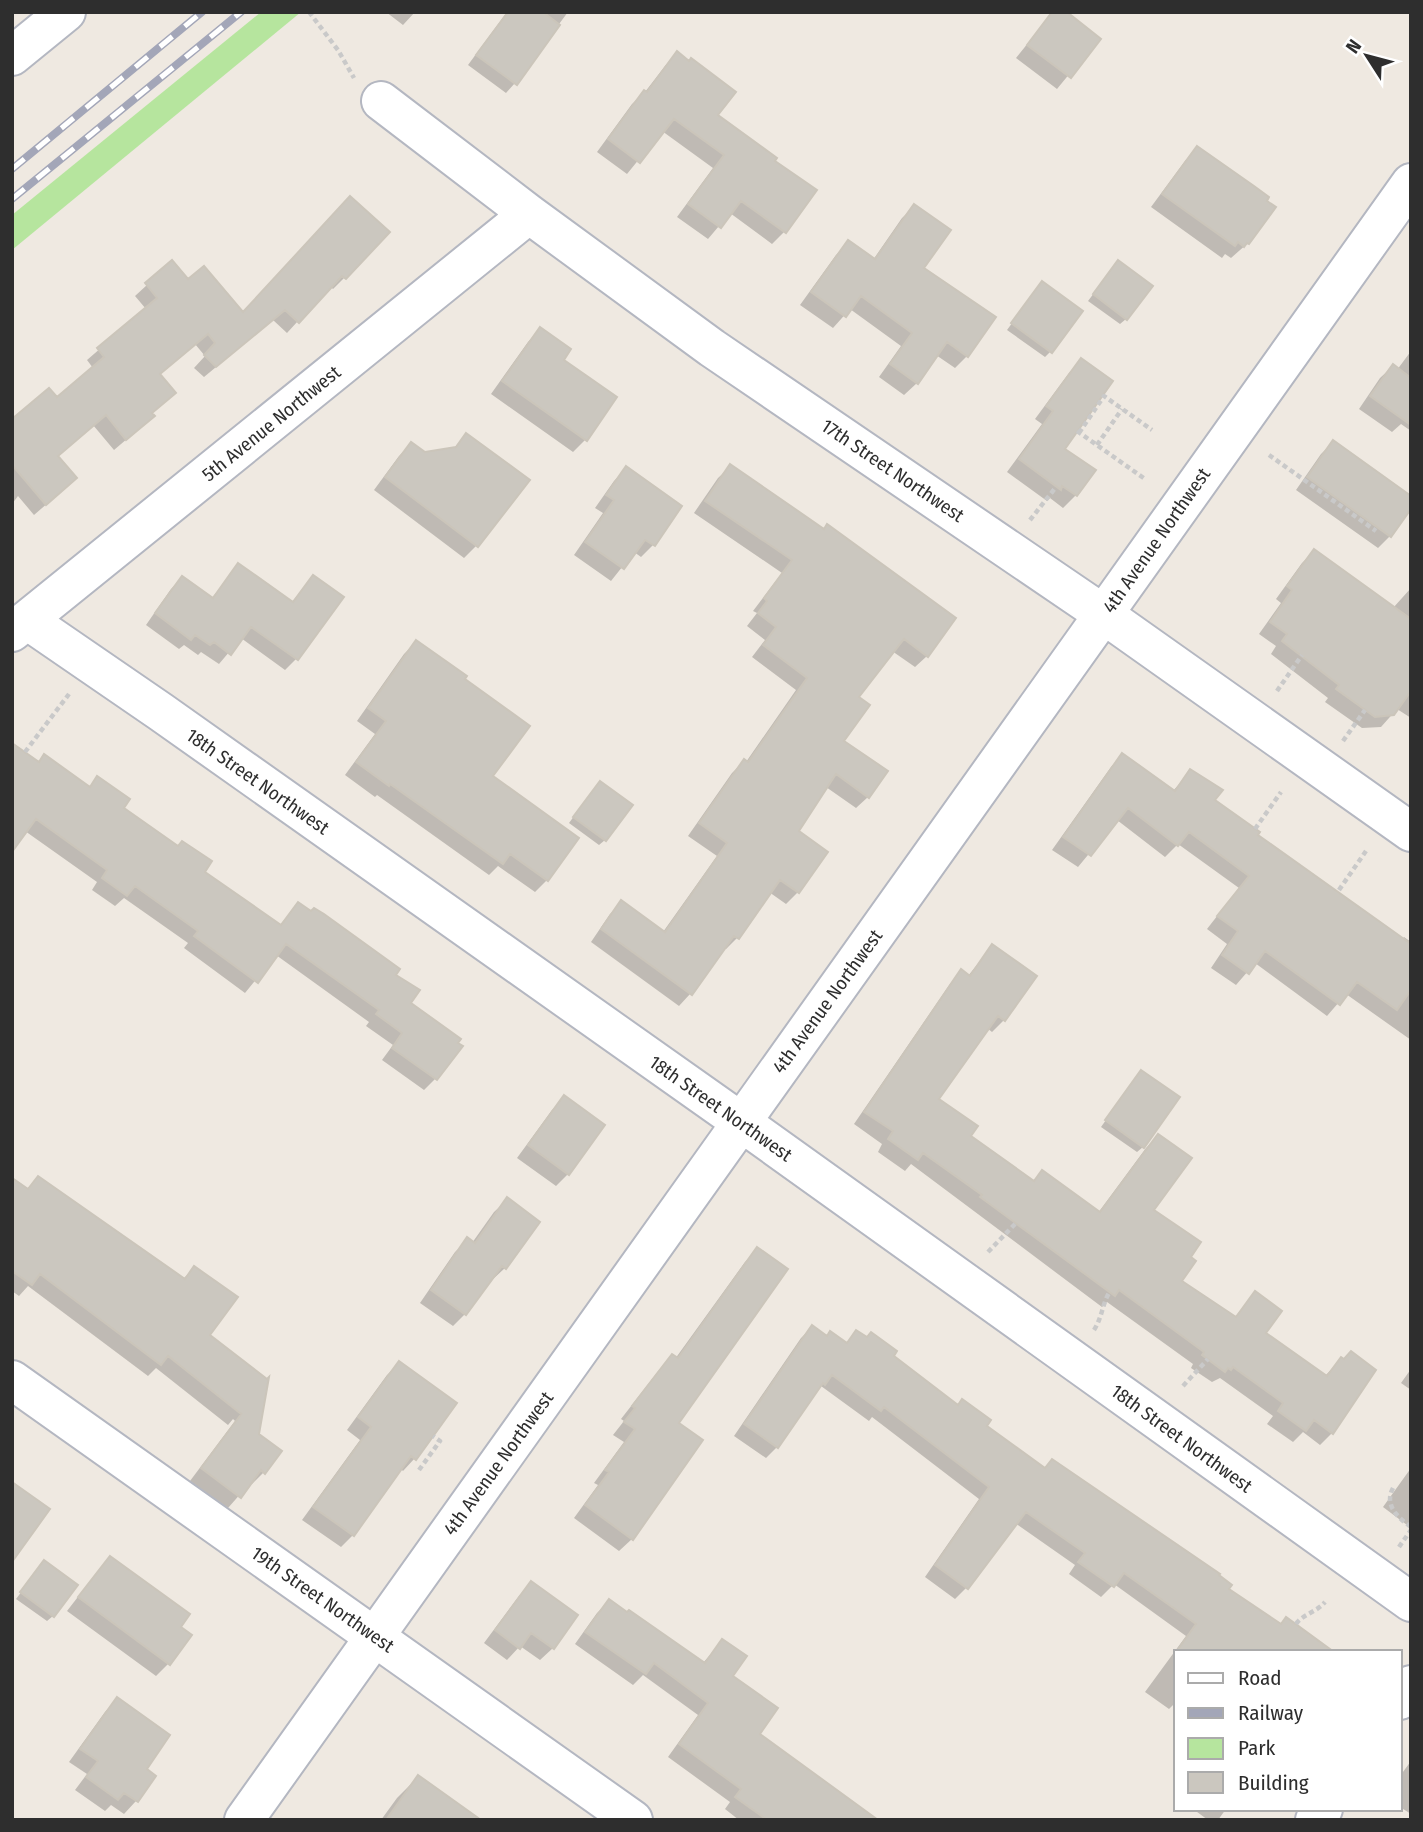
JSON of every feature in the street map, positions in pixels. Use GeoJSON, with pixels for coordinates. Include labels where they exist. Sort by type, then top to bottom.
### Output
{"type":"FeatureCollection","features":[{"type":"Feature","properties":{"kind":"street"},"geometry":{"type":"LineString","coordinates":[[12,56],[66,12]]}},
{"type":"Feature","properties":{"kind":"street","name":"17th Street Northwest"},"geometry":{"type":"LineString","coordinates":[[381,101],[712,348],[1103,614],[1411,832]]}},
{"type":"Feature","properties":{"kind":"street","name":"4th Avenue Northwest"},"geometry":{"type":"LineString","coordinates":[[244,1820],[1411,183]]}},
{"type":"Feature","properties":{"kind":"street","name":"5th Avenue Northwest"},"geometry":{"type":"LineString","coordinates":[[20,626],[529,214]]}},
{"type":"Feature","properties":{"kind":"street","name":"18th Street Northwest"},"geometry":{"type":"LineString","coordinates":[[20,626],[150,705],[741,1122],[1411,1602]]}},
{"type":"Feature","properties":{"kind":"street","name":"19th Street Northwest"},"geometry":{"type":"LineString","coordinates":[[12,1380],[633,1820]]}},
{"type":"Feature","properties":{"kind":"path"},"geometry":{"type":"LineString","coordinates":[[309,12],[338,50],[352,75],[381,101]]}},
{"type":"Feature","properties":{"kind":"path"},"geometry":{"type":"LineString","coordinates":[[1145,479],[1078,432],[1104,396],[1152,430]]}},
{"type":"Feature","properties":{"kind":"path"},"geometry":{"type":"LineString","coordinates":[[1097,445],[1122,409]]}},
{"type":"Feature","properties":{"kind":"path"},"geometry":{"type":"LineString","coordinates":[[1269,455],[1377,531]]}},
{"type":"Feature","properties":{"kind":"path"},"geometry":{"type":"LineString","coordinates":[[1028,524],[1056,487]]}},
{"type":"Feature","properties":{"kind":"path"},"geometry":{"type":"LineString","coordinates":[[1273,697],[1302,655]]}},
{"type":"Feature","properties":{"kind":"path"},"geometry":{"type":"LineString","coordinates":[[24,752],[72,690]]}},
{"type":"Feature","properties":{"kind":"path"},"geometry":{"type":"LineString","coordinates":[[1340,745],[1364,710]]}},
{"type":"Feature","properties":{"kind":"path"},"geometry":{"type":"LineString","coordinates":[[1255,829],[1281,792]]}},
{"type":"Feature","properties":{"kind":"path"},"geometry":{"type":"LineString","coordinates":[[1339,890],[1366,851]]}},
{"type":"Feature","properties":{"kind":"path"},"geometry":{"type":"LineString","coordinates":[[986,1255],[1016,1223]]}},
{"type":"Feature","properties":{"kind":"path"},"geometry":{"type":"LineString","coordinates":[[1091,1334],[1101,1319],[1109,1293]]}},
{"type":"Feature","properties":{"kind":"path"},"geometry":{"type":"LineString","coordinates":[[1183,1386],[1208,1359]]}},
{"type":"Feature","properties":{"kind":"path"},"geometry":{"type":"LineString","coordinates":[[419,1470],[440,1441],[433,1436]]}},
{"type":"Feature","properties":{"kind":"path"},"geometry":{"type":"LineString","coordinates":[[1392,1556],[1411,1529],[1391,1506],[1389,1496],[1393,1488]]}},
{"type":"Feature","properties":{"kind":"path"},"geometry":{"type":"LineString","coordinates":[[1296,1624],[1325,1602]]}},
{"type":"Feature","properties":{"kind":"green space"},"geometry":{"type":"Polygon","coordinates":[[[261,12],[301,12],[12,250],[12,215],[261,12]]]}},
{"type":"Feature","properties":{"kind":"building"},"geometry":{"type":"Polygon","coordinates":[[[508,12],[543,12],[560,25],[517,85],[476,55],[508,12]]]}},
{"type":"Feature","properties":{"kind":"building"},"geometry":{"type":"Polygon","coordinates":[[[1052,12],[1067,12],[1101,39],[1071,78],[1027,45],[1052,12]]]}},
{"type":"Feature","properties":{"kind":"building"},"geometry":{"type":"Polygon","coordinates":[[[677,51],[689,61],[691,58],[736,92],[718,115],[777,158],[775,161],[817,190],[786,233],[741,201],[721,228],[688,204],[724,155],[674,119],[640,163],[608,139],[677,51]]]}},
{"type":"Feature","properties":{"kind":"building"},"geometry":{"type":"Polygon","coordinates":[[[1197,146],[1269,197],[1267,201],[1276,207],[1244,247],[1238,242],[1235,246],[1162,194],[1197,146]]]}},
{"type":"Feature","properties":{"kind":"building"},"geometry":{"type":"Polygon","coordinates":[[[350,196],[390,232],[346,279],[342,276],[299,323],[285,310],[216,367],[204,355],[215,343],[208,334],[160,374],[176,393],[152,413],[155,416],[126,440],[106,415],[58,456],[77,478],[46,505],[12,465],[12,419],[49,388],[57,397],[104,357],[97,348],[157,298],[145,283],[172,260],[188,279],[204,266],[243,312],[350,196]]]}},
{"type":"Feature","properties":{"kind":"building"},"geometry":{"type":"Polygon","coordinates":[[[914,204],[951,230],[924,268],[996,317],[968,357],[947,342],[918,384],[890,364],[912,333],[861,296],[846,317],[811,292],[848,240],[875,259],[914,204]]]}},
{"type":"Feature","properties":{"kind":"building"},"geometry":{"type":"Polygon","coordinates":[[[1118,260],[1153,286],[1127,320],[1093,294],[1118,260]]]}},
{"type":"Feature","properties":{"kind":"building"},"geometry":{"type":"Polygon","coordinates":[[[1042,281],[1083,311],[1052,353],[1011,323],[1042,281]]]}},
{"type":"Feature","properties":{"kind":"building"},"geometry":{"type":"Polygon","coordinates":[[[540,327],[571,349],[564,360],[617,397],[587,441],[502,381],[540,327]]]}},
{"type":"Feature","properties":{"kind":"building"},"geometry":{"type":"Polygon","coordinates":[[[1081,358],[1113,381],[1065,449],[1096,470],[1077,496],[1062,486],[1061,490],[1019,459],[1053,411],[1046,406],[1081,358]]]}},
{"type":"Feature","properties":{"kind":"building"},"geometry":{"type":"Polygon","coordinates":[[[1393,364],[1411,378],[1411,425],[1370,396],[1393,364]]]}},
{"type":"Feature","properties":{"kind":"building"},"geometry":{"type":"Polygon","coordinates":[[[466,433],[530,480],[478,547],[385,477],[411,442],[425,452],[456,447],[466,433]]]}},
{"type":"Feature","properties":{"kind":"building"},"geometry":{"type":"Polygon","coordinates":[[[1333,440],[1411,496],[1411,509],[1391,537],[1307,477],[1333,440]]]}},
{"type":"Feature","properties":{"kind":"building"},"geometry":{"type":"Polygon","coordinates":[[[730,464],[824,529],[827,524],[956,618],[928,657],[904,639],[859,697],[870,705],[844,741],[888,771],[869,798],[836,774],[799,831],[828,852],[799,893],[780,880],[739,939],[734,936],[692,995],[601,929],[621,900],[665,932],[727,843],[699,823],[744,759],[748,762],[807,678],[763,645],[776,627],[758,613],[767,601],[764,598],[792,560],[705,501],[730,464]]]}},
{"type":"Feature","properties":{"kind":"building"},"geometry":{"type":"Polygon","coordinates":[[[626,466],[682,506],[655,546],[645,540],[624,569],[585,542],[614,500],[606,495],[626,466]]]}},
{"type":"Feature","properties":{"kind":"building"},"geometry":{"type":"Polygon","coordinates":[[[1314,549],[1411,619],[1411,691],[1394,715],[1375,717],[1336,689],[1339,685],[1282,641],[1287,634],[1270,622],[1292,590],[1287,586],[1314,549]]]}},
{"type":"Feature","properties":{"kind":"building"},"geometry":{"type":"Polygon","coordinates":[[[238,563],[293,602],[313,575],[344,597],[298,660],[251,627],[231,655],[214,642],[210,645],[195,635],[191,640],[155,613],[182,576],[213,598],[238,563]]]}},
{"type":"Feature","properties":{"kind":"building"},"geometry":{"type":"Polygon","coordinates":[[[416,640],[530,726],[493,776],[579,838],[548,881],[510,854],[503,864],[356,762],[386,721],[368,708],[416,640]]]}},
{"type":"Feature","properties":{"kind":"building"},"geometry":{"type":"Polygon","coordinates":[[[12,743],[39,762],[44,754],[90,787],[97,776],[130,799],[124,808],[178,846],[182,841],[212,861],[205,872],[281,925],[298,902],[311,911],[314,908],[324,914],[400,969],[396,975],[420,990],[411,1003],[461,1039],[458,1043],[463,1046],[437,1080],[392,1048],[402,1033],[376,1014],[379,1010],[286,944],[258,983],[194,936],[198,931],[135,886],[127,896],[102,878],[107,870],[36,819],[12,852],[12,743]]]}},
{"type":"Feature","properties":{"kind":"building"},"geometry":{"type":"Polygon","coordinates":[[[1122,753],[1175,791],[1190,769],[1223,790],[1215,800],[1260,832],[1258,835],[1411,944],[1411,990],[1397,1010],[1357,982],[1340,1005],[1265,951],[1249,974],[1222,955],[1238,931],[1217,916],[1249,876],[1189,832],[1178,846],[1128,808],[1091,856],[1063,837],[1122,753]]]}},
{"type":"Feature","properties":{"kind":"building"},"geometry":{"type":"Polygon","coordinates":[[[600,781],[633,805],[606,841],[573,817],[600,781]]]}},
{"type":"Feature","properties":{"kind":"building"},"geometry":{"type":"Polygon","coordinates":[[[992,944],[1037,976],[1005,1021],[998,1016],[939,1099],[978,1126],[971,1136],[1034,1181],[1042,1170],[1100,1212],[1158,1134],[1192,1158],[1154,1210],[1201,1242],[1191,1257],[1196,1261],[1182,1281],[1236,1317],[1255,1291],[1282,1311],[1266,1333],[1327,1376],[1341,1357],[1344,1359],[1351,1351],[1376,1370],[1333,1434],[1314,1420],[1306,1431],[1278,1411],[1283,1403],[1233,1367],[1225,1372],[1202,1355],[1204,1352],[1119,1290],[1115,1296],[923,1153],[918,1160],[888,1139],[893,1131],[864,1112],[961,969],[970,976],[992,944]]]}},
{"type":"Feature","properties":{"kind":"building"},"geometry":{"type":"Polygon","coordinates":[[[1141,1070],[1180,1097],[1144,1148],[1105,1120],[1141,1070]]]}},
{"type":"Feature","properties":{"kind":"building"},"geometry":{"type":"Polygon","coordinates":[[[564,1095],[605,1125],[569,1175],[528,1145],[564,1095]]]}},
{"type":"Feature","properties":{"kind":"building"},"geometry":{"type":"Polygon","coordinates":[[[38,1176],[185,1279],[194,1266],[238,1297],[210,1335],[267,1379],[269,1377],[259,1434],[282,1451],[265,1474],[261,1470],[241,1498],[201,1468],[242,1413],[168,1356],[161,1365],[40,1274],[32,1285],[12,1271],[12,1178],[28,1189],[38,1176]]]}},
{"type":"Feature","properties":{"kind":"building"},"geometry":{"type":"Polygon","coordinates":[[[507,1197],[540,1222],[506,1269],[502,1266],[466,1315],[431,1290],[467,1237],[475,1243],[507,1197]]]}},
{"type":"Feature","properties":{"kind":"building"},"geometry":{"type":"Polygon","coordinates":[[[757,1247],[788,1269],[679,1423],[703,1440],[633,1540],[585,1505],[609,1472],[605,1470],[635,1429],[624,1422],[635,1408],[632,1406],[672,1354],[678,1358],[757,1247]]]}},
{"type":"Feature","properties":{"kind":"building"},"geometry":{"type":"Polygon","coordinates":[[[812,1325],[827,1336],[830,1331],[847,1343],[856,1330],[867,1337],[871,1332],[897,1351],[894,1356],[958,1405],[962,1399],[991,1420],[987,1426],[1045,1468],[1052,1459],[1220,1574],[1232,1585],[1229,1589],[1281,1624],[1286,1617],[1331,1650],[1177,1650],[1196,1624],[1124,1573],[1114,1587],[1078,1562],[1085,1553],[1026,1512],[968,1589],[935,1565],[989,1487],[884,1407],[881,1411],[832,1375],[825,1385],[823,1383],[778,1448],[744,1424],[812,1325]]]}},
{"type":"Feature","properties":{"kind":"building"},"geometry":{"type":"Polygon","coordinates":[[[399,1361],[457,1403],[416,1460],[411,1456],[354,1536],[313,1507],[371,1427],[358,1417],[399,1361]]]}},
{"type":"Feature","properties":{"kind":"building"},"geometry":{"type":"Polygon","coordinates":[[[12,1482],[50,1509],[12,1562],[12,1482]]]}},
{"type":"Feature","properties":{"kind":"building"},"geometry":{"type":"Polygon","coordinates":[[[110,1556],[190,1614],[181,1627],[192,1635],[170,1665],[78,1597],[110,1556]]]}},
{"type":"Feature","properties":{"kind":"building"},"geometry":{"type":"Polygon","coordinates":[[[44,1560],[78,1585],[54,1617],[20,1592],[44,1560]]]}},
{"type":"Feature","properties":{"kind":"building"},"geometry":{"type":"Polygon","coordinates":[[[531,1581],[578,1615],[554,1649],[531,1633],[520,1649],[495,1630],[531,1581]]]}},
{"type":"Feature","properties":{"kind":"building"},"geometry":{"type":"Polygon","coordinates":[[[609,1599],[705,1663],[722,1639],[747,1656],[733,1676],[778,1708],[760,1734],[878,1820],[767,1820],[735,1797],[741,1789],[679,1744],[708,1703],[654,1663],[646,1674],[585,1632],[609,1599]]]}},
{"type":"Feature","properties":{"kind":"building"},"geometry":{"type":"Polygon","coordinates":[[[117,1697],[170,1735],[147,1769],[156,1776],[138,1802],[124,1793],[118,1800],[86,1777],[98,1761],[80,1749],[117,1697]]]}},
{"type":"Feature","properties":{"kind":"building"},"geometry":{"type":"Polygon","coordinates":[[[418,1775],[481,1820],[386,1820],[418,1775]]]}},
{"type":"Feature","properties":{"kind":"railway"},"geometry":{"type":"LineString","coordinates":[[12,169],[202,12]]}},
{"type":"Feature","properties":{"kind":"railway"},"geometry":{"type":"LineString","coordinates":[[12,199],[241,12]]}}]}
